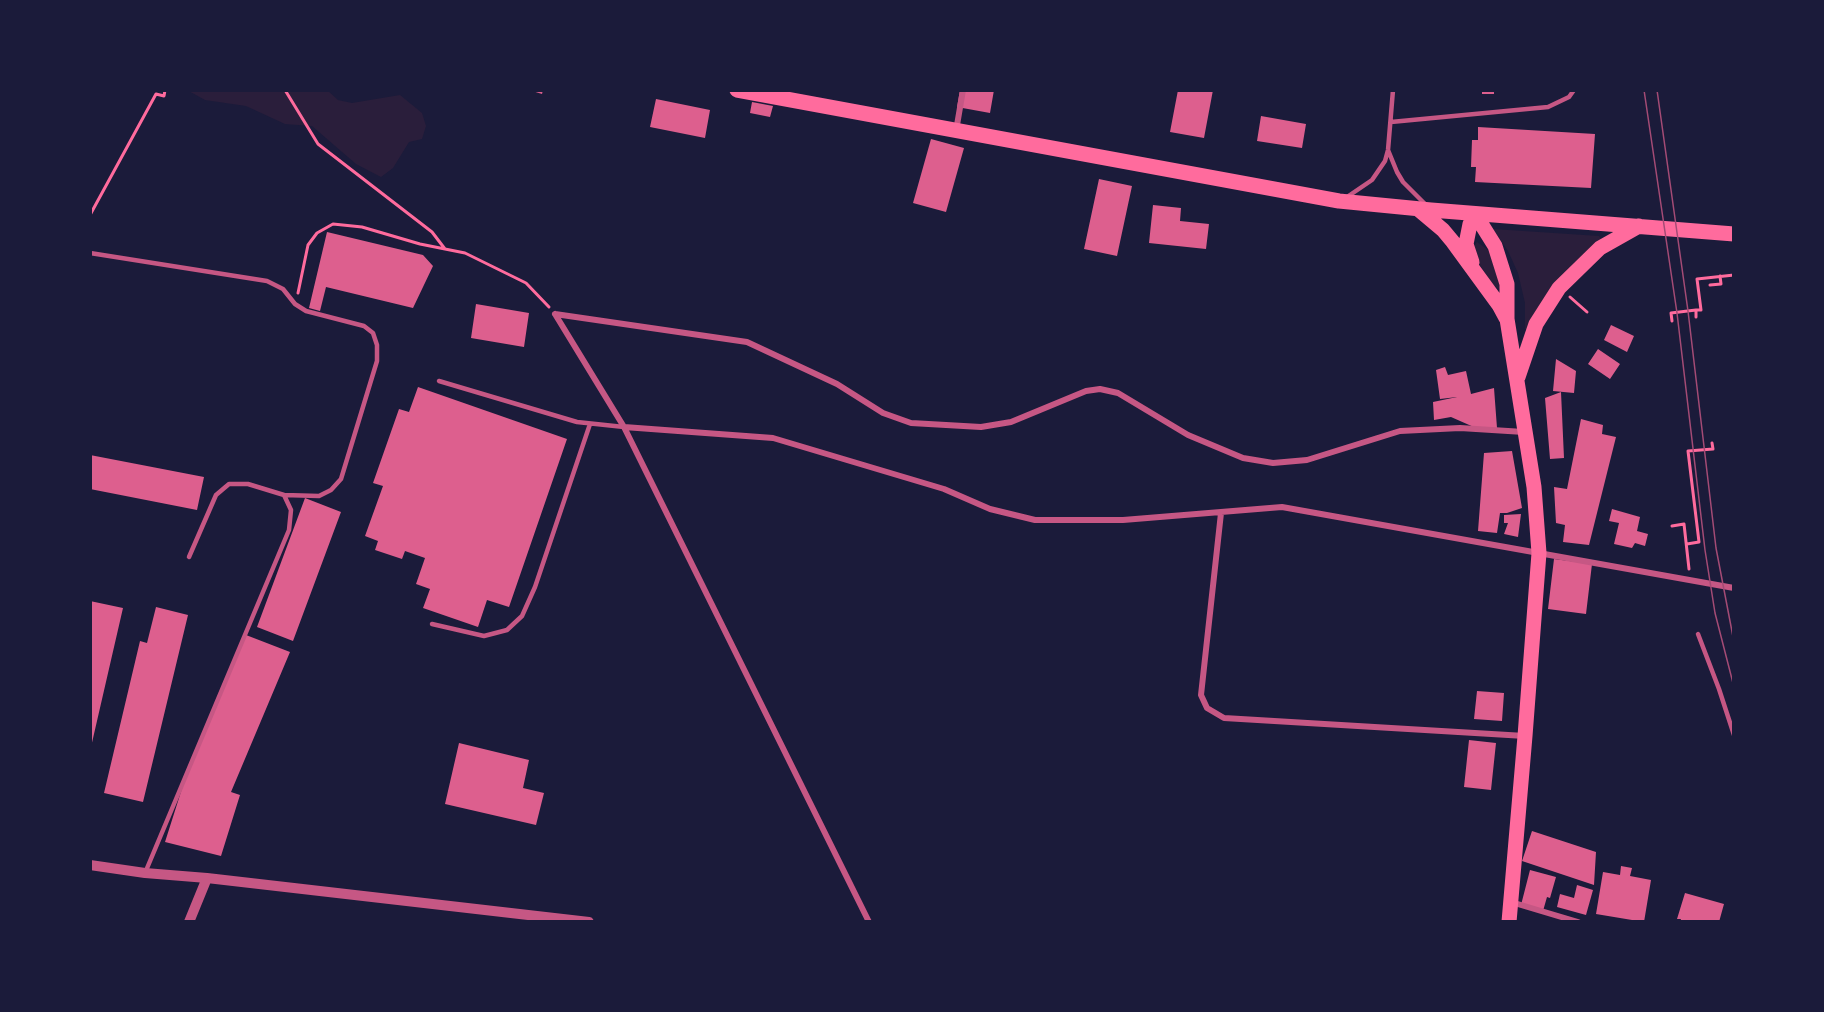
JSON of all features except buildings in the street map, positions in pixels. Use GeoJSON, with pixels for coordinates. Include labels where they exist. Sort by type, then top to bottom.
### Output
{"type":"FeatureCollection","features":[{"type":"Feature","properties":{"kind":"main road"},"geometry":{"type":"LineString","coordinates":[[737,90],[1339,201],[1425,210],[1734,234]]}},
{"type":"Feature","properties":{"kind":"main road"},"geometry":{"type":"LineString","coordinates":[[1425,210],[1474,269],[1507,319]]}},
{"type":"Feature","properties":{"kind":"main road"},"geometry":{"type":"LineString","coordinates":[[1474,269],[1466,244],[1470,224],[1475,214]]}},
{"type":"Feature","properties":{"kind":"main road"},"geometry":{"type":"LineString","coordinates":[[1475,214],[1485,227],[1507,284],[1507,319],[1534,487],[1539,553],[1509,922]]}},
{"type":"Feature","properties":{"kind":"main road"},"geometry":{"type":"LineString","coordinates":[[1517,381],[1536,324],[1559,288],[1600,248],[1643,226]]}},
{"type":"Feature","properties":{"kind":"street"},"geometry":{"type":"LineString","coordinates":[[956,132],[963,90]]}},
{"type":"Feature","properties":{"kind":"street"},"geometry":{"type":"LineString","coordinates":[[555,314],[624,427],[868,922]]}},
{"type":"Feature","properties":{"kind":"street"},"geometry":{"type":"LineString","coordinates":[[555,314],[747,342],[837,384],[883,413],[911,423],[981,427],[1011,422],[1086,391],[1100,389],[1118,393],[1188,435],[1242,458],[1273,463],[1307,460],[1400,431],[1460,428],[1526,432]]}},
{"type":"Feature","properties":{"kind":"street"},"geometry":{"type":"LineString","coordinates":[[624,427],[773,438],[944,489],[990,509],[1035,520],[1123,520],[1282,507],[1733,588]]}},
{"type":"Feature","properties":{"kind":"street"},"geometry":{"type":"LineString","coordinates":[[1221,513],[1202,695],[1207,708],[1224,718],[1525,736]]}},
{"type":"Feature","properties":{"kind":"street"},"geometry":{"type":"LineString","coordinates":[[90,865],[589,922]]}},
{"type":"Feature","properties":{"kind":"street"},"geometry":{"type":"LineString","coordinates":[[189,922],[207,878]]}},
{"type":"Feature","properties":{"kind":"street"},"geometry":{"type":"LineString","coordinates":[[1510,902],[1578,922]]}},
{"type":"Feature","properties":{"kind":"lane"},"geometry":{"type":"LineString","coordinates":[[1339,201],[1360,190],[1382,168],[1388,150],[1394,90]]}},
{"type":"Feature","properties":{"kind":"lane"},"geometry":{"type":"LineString","coordinates":[[1390,122],[1548,107],[1569,97],[1574,90]]}},
{"type":"Feature","properties":{"kind":"lane"},"geometry":{"type":"LineString","coordinates":[[1388,150],[1403,182],[1425,210]]}},
{"type":"Feature","properties":{"kind":"lane"},"geometry":{"type":"LineString","coordinates":[[90,253],[267,281],[283,289],[295,304],[306,311],[364,326],[373,333],[377,345],[377,361],[341,478],[331,490],[319,495],[284,495],[248,483],[229,484],[216,495],[189,557]]}},
{"type":"Feature","properties":{"kind":"lane"},"geometry":{"type":"LineString","coordinates":[[439,381],[577,422],[624,427]]}},
{"type":"Feature","properties":{"kind":"lane"},"geometry":{"type":"LineString","coordinates":[[432,624],[484,636],[507,630],[522,616],[535,587],[590,424]]}},
{"type":"Feature","properties":{"kind":"lane"},"geometry":{"type":"LineString","coordinates":[[145,873],[289,530],[291,510],[284,495]]}},
{"type":"Feature","properties":{"kind":"lane"},"geometry":{"type":"LineString","coordinates":[[1698,634],[1734,735]]}},
{"type":"Feature","properties":{"kind":"path"},"geometry":{"type":"LineString","coordinates":[[90,215],[156,94],[164,96],[165,90]]}},
{"type":"Feature","properties":{"kind":"path"},"geometry":{"type":"LineString","coordinates":[[285,90],[318,144],[432,232],[445,249]]}},
{"type":"Feature","properties":{"kind":"path"},"geometry":{"type":"LineString","coordinates":[[295,304],[308,245],[317,233],[333,224],[362,227],[420,244],[465,253],[526,283],[555,314]]}},
{"type":"Feature","properties":{"kind":"path"},"geometry":{"type":"LineString","coordinates":[[1672,321],[1671,313],[1701,310],[1697,279],[1734,275]]}},
{"type":"Feature","properties":{"kind":"path"},"geometry":{"type":"LineString","coordinates":[[1710,285],[1721,284],[1720,276]]}},
{"type":"Feature","properties":{"kind":"path"},"geometry":{"type":"LineString","coordinates":[[1698,287],[1704,286]]}},
{"type":"Feature","properties":{"kind":"path"},"geometry":{"type":"LineString","coordinates":[[1568,296],[1587,312]]}},
{"type":"Feature","properties":{"kind":"path"},"geometry":{"type":"LineString","coordinates":[[1695,310],[1696,317]]}},
{"type":"Feature","properties":{"kind":"path"},"geometry":{"type":"LineString","coordinates":[[1688,451],[1713,448],[1712,443]]}},
{"type":"Feature","properties":{"kind":"path"},"geometry":{"type":"LineString","coordinates":[[1687,446],[1699,542],[1687,544]]}},
{"type":"Feature","properties":{"kind":"path"},"geometry":{"type":"LineString","coordinates":[[1672,526],[1684,524],[1691,569],[1684,570]]}},
{"type":"Feature","properties":{"kind":"shaded area"},"geometry":{"type":"Polygon","coordinates":[[[187,90],[327,90],[338,100],[352,103],[400,95],[422,113],[426,126],[422,139],[409,142],[393,168],[381,177],[356,164],[312,126],[285,124],[246,106],[205,100],[187,90]]]}},
{"type":"Feature","properties":{"kind":"shaded area"},"geometry":{"type":"Polygon","coordinates":[[[1493,229],[1599,236],[1602,240],[1529,330],[1525,329],[1525,303],[1518,273],[1508,251],[1493,229]]]}},
{"type":"Feature","properties":{"kind":"shaded area"},"geometry":{"type":"Polygon","coordinates":[[[1477,242],[1487,249],[1494,260],[1501,287],[1499,289],[1493,285],[1478,262],[1473,247],[1477,242]]]}},
{"type":"Feature","properties":{"kind":"tram line"},"geometry":{"type":"LineString","coordinates":[[1644,90],[1677,313],[1705,550],[1715,613],[1734,687]]}},
{"type":"Feature","properties":{"kind":"tram line"},"geometry":{"type":"LineString","coordinates":[[1657,90],[1688,311],[1716,548],[1734,642]]}}]}
